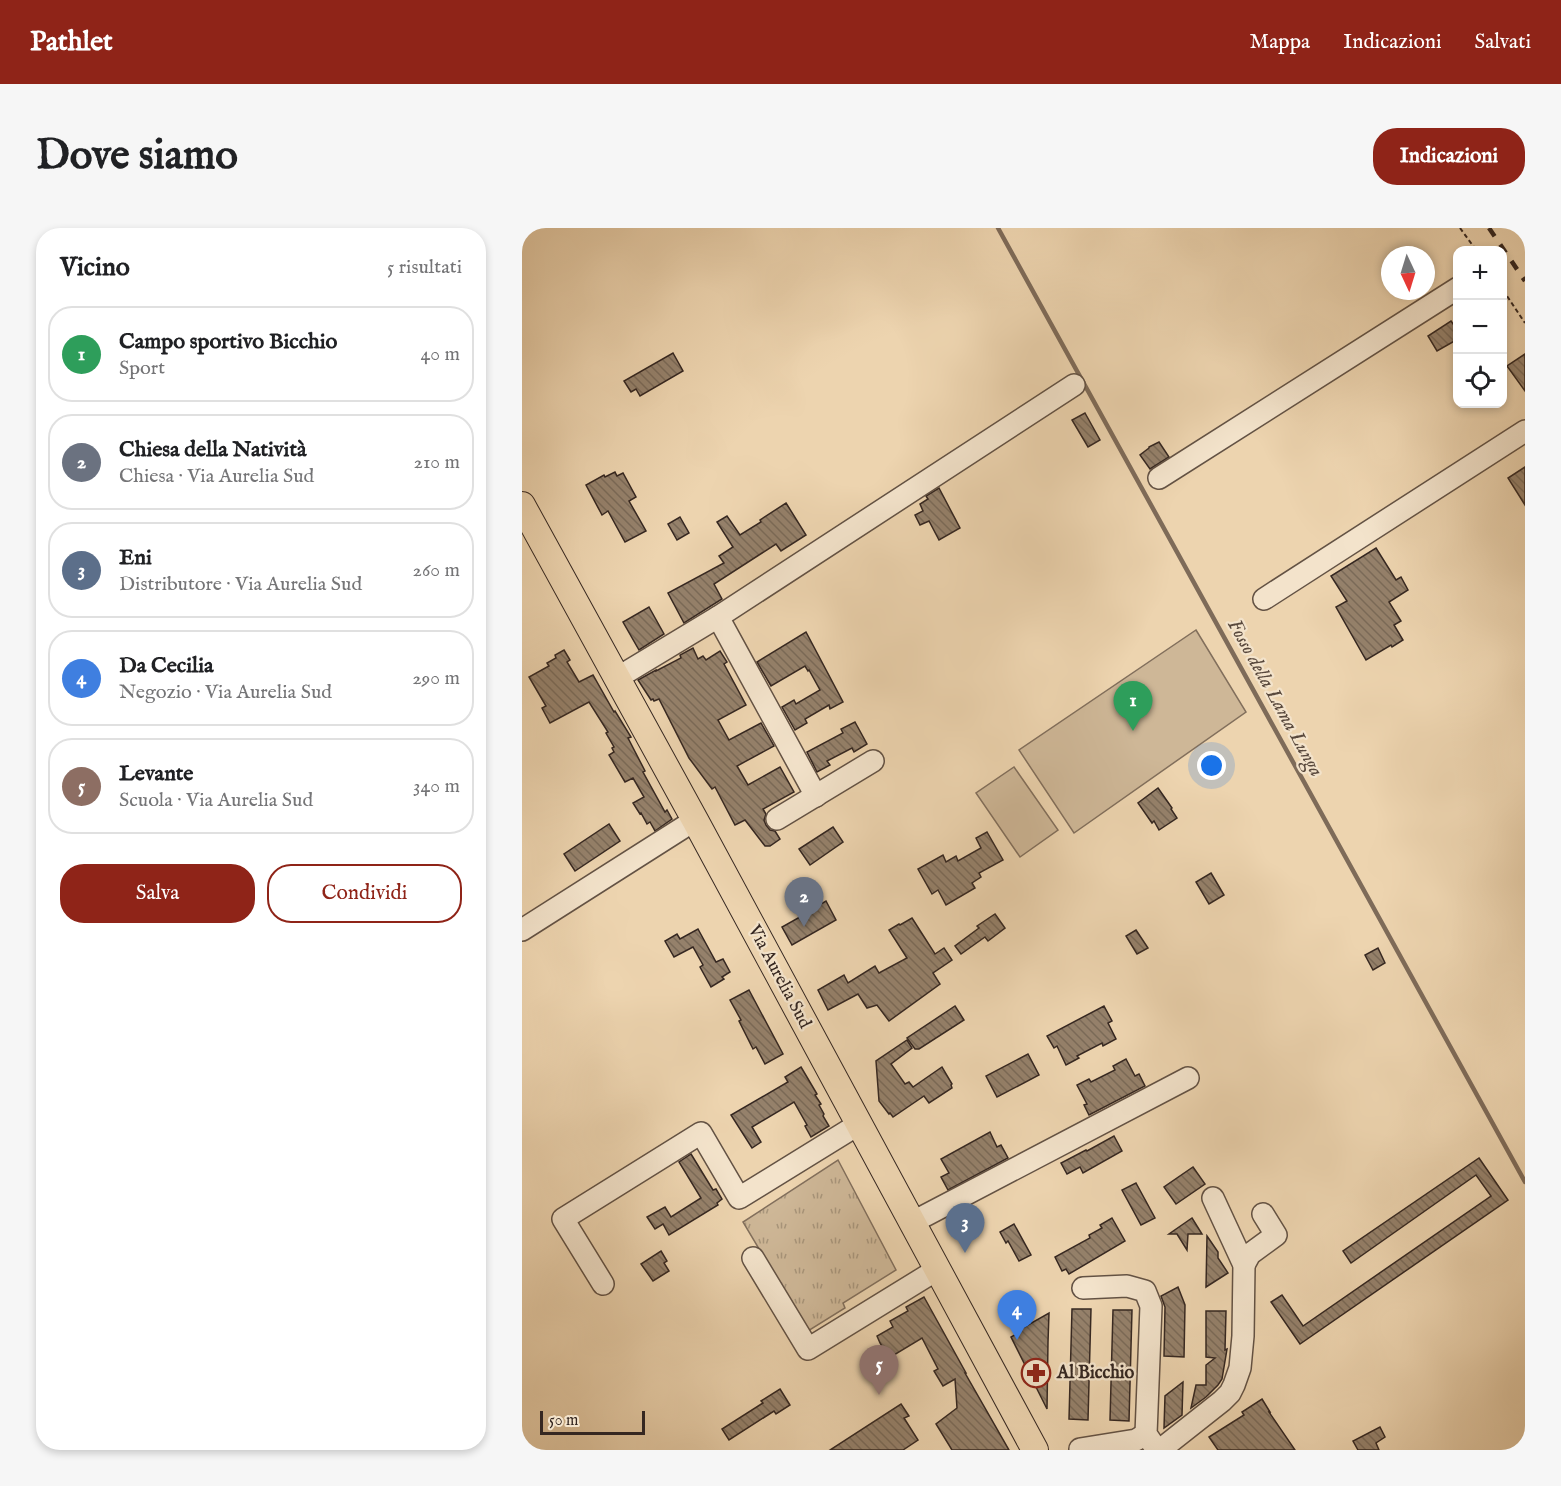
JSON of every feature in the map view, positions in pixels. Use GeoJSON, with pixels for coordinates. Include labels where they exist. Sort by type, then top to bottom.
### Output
{"type":"FeatureCollection","features":[{"type":"Feature","properties":{"kind":"main road","name":"Via Aurelia Sud"},"geometry":{"type":"LineString","coordinates":[[522,505],[618,678],[1035,1450]]}},
{"type":"Feature","properties":{"kind":"street"},"geometry":{"type":"LineString","coordinates":[[1159,478],[1453,291]]}},
{"type":"Feature","properties":{"kind":"street"},"geometry":{"type":"LineString","coordinates":[[618,678],[718,617],[1074,385]]}},
{"type":"Feature","properties":{"kind":"street"},"geometry":{"type":"LineString","coordinates":[[1264,599],[1525,431]]}},
{"type":"Feature","properties":{"kind":"street"},"geometry":{"type":"LineString","coordinates":[[718,617],[816,796]]}},
{"type":"Feature","properties":{"kind":"street"},"geometry":{"type":"LineString","coordinates":[[777,819],[873,761]]}},
{"type":"Feature","properties":{"kind":"street"},"geometry":{"type":"LineString","coordinates":[[522,930],[695,820]]}},
{"type":"Feature","properties":{"kind":"street"},"geometry":{"type":"LineString","coordinates":[[913,1222],[1188,1078]]}},
{"type":"Feature","properties":{"kind":"street"},"geometry":{"type":"LineString","coordinates":[[603,1284],[563,1219],[671,1151],[700,1133],[739,1198],[859,1124]]}},
{"type":"Feature","properties":{"kind":"street"},"geometry":{"type":"LineString","coordinates":[[1080,1449],[1136,1440],[1154,1445],[1222,1401],[1230,1393],[1240,1368],[1244,1265],[1212,1198]]}},
{"type":"Feature","properties":{"kind":"street"},"geometry":{"type":"LineString","coordinates":[[1244,1265],[1250,1254],[1276,1235],[1263,1214]]}},
{"type":"Feature","properties":{"kind":"street"},"geometry":{"type":"LineString","coordinates":[[753,1258],[808,1349],[938,1269]]}},
{"type":"Feature","properties":{"kind":"street"},"geometry":{"type":"LineString","coordinates":[[1083,1288],[1127,1286],[1145,1292],[1151,1306],[1154,1445]]}},
{"type":"Feature","properties":{"kind":"path"},"geometry":{"type":"LineString","coordinates":[[1460,228],[1473,246]]}},
{"type":"Feature","properties":{"kind":"path"},"geometry":{"type":"LineString","coordinates":[[1507,296],[1525,323]]}},
{"type":"Feature","properties":{"kind":"green space"},"geometry":{"type":"Polygon","coordinates":[[[1196,630],[1246,712],[1074,833],[1019,750],[1196,630]]]}},
{"type":"Feature","properties":{"kind":"green space"},"geometry":{"type":"Polygon","coordinates":[[[1014,767],[1058,830],[1020,857],[976,793],[1014,767]]]}},
{"type":"Feature","properties":{"kind":"green space"},"geometry":{"type":"Polygon","coordinates":[[[838,1160],[896,1270],[843,1303],[845,1308],[808,1331],[743,1222],[838,1160]]]}},
{"type":"Feature","properties":{"kind":"building"},"geometry":{"type":"Polygon","coordinates":[[[1451,321],[1453,324],[1453,342],[1437,351],[1428,336],[1451,321]]]}},
{"type":"Feature","properties":{"kind":"building"},"geometry":{"type":"Polygon","coordinates":[[[673,353],[683,371],[640,396],[636,389],[631,392],[624,381],[673,353]]]}},
{"type":"Feature","properties":{"kind":"building"},"geometry":{"type":"Polygon","coordinates":[[[1525,354],[1525,391],[1507,366],[1525,354]]]}},
{"type":"Feature","properties":{"kind":"building"},"geometry":{"type":"Polygon","coordinates":[[[1085,413],[1100,440],[1088,447],[1072,420],[1085,413]]]}},
{"type":"Feature","properties":{"kind":"building"},"geometry":{"type":"Polygon","coordinates":[[[1159,442],[1169,457],[1150,469],[1140,455],[1159,442]]]}},
{"type":"Feature","properties":{"kind":"building"},"geometry":{"type":"Polygon","coordinates":[[[1525,467],[1525,505],[1508,478],[1525,467]]]}},
{"type":"Feature","properties":{"kind":"building"},"geometry":{"type":"Polygon","coordinates":[[[615,472],[617,476],[623,473],[636,497],[629,501],[646,531],[625,542],[608,511],[602,515],[586,485],[615,472]]]}},
{"type":"Feature","properties":{"kind":"building"},"geometry":{"type":"Polygon","coordinates":[[[939,488],[960,528],[939,540],[929,521],[920,525],[915,515],[923,511],[920,504],[928,499],[926,496],[939,488]]]}},
{"type":"Feature","properties":{"kind":"building"},"geometry":{"type":"Polygon","coordinates":[[[786,503],[806,535],[781,551],[776,544],[714,584],[722,599],[684,623],[668,593],[724,563],[719,556],[733,547],[717,522],[727,516],[740,535],[786,503]]]}},
{"type":"Feature","properties":{"kind":"building"},"geometry":{"type":"Polygon","coordinates":[[[680,517],[689,533],[677,540],[668,524],[680,517]]]}},
{"type":"Feature","properties":{"kind":"building"},"geometry":{"type":"Polygon","coordinates":[[[1376,548],[1396,580],[1401,577],[1408,590],[1389,602],[1401,621],[1394,625],[1403,640],[1366,660],[1336,607],[1347,601],[1331,576],[1376,548]]]}},
{"type":"Feature","properties":{"kind":"building"},"geometry":{"type":"Polygon","coordinates":[[[649,607],[664,634],[639,650],[623,622],[649,607]]]}},
{"type":"Feature","properties":{"kind":"building"},"geometry":{"type":"Polygon","coordinates":[[[806,632],[843,702],[830,709],[829,705],[805,719],[807,723],[795,730],[782,707],[794,700],[796,704],[820,690],[809,670],[805,666],[771,686],[757,662],[806,632]]]}},
{"type":"Feature","properties":{"kind":"building"},"geometry":{"type":"Polygon","coordinates":[[[693,648],[698,659],[703,656],[706,660],[720,651],[727,662],[724,664],[746,705],[718,720],[729,740],[761,723],[774,746],[737,766],[748,785],[780,767],[794,792],[763,809],[766,814],[764,820],[766,825],[770,830],[775,831],[780,839],[770,846],[765,846],[745,820],[735,825],[715,787],[712,789],[689,758],[659,699],[651,700],[638,680],[681,658],[680,655],[693,648]]]}},
{"type":"Feature","properties":{"kind":"building"},"geometry":{"type":"Polygon","coordinates":[[[564,650],[570,660],[567,662],[579,682],[593,675],[631,737],[628,738],[645,771],[643,772],[665,812],[667,810],[672,819],[655,831],[650,822],[647,824],[633,803],[644,797],[633,778],[625,782],[609,755],[614,752],[612,748],[614,747],[606,733],[608,732],[589,702],[550,723],[542,708],[546,706],[529,677],[549,666],[547,663],[564,650]]]}},
{"type":"Feature","properties":{"kind":"building"},"geometry":{"type":"Polygon","coordinates":[[[855,722],[867,744],[854,752],[852,748],[827,761],[830,765],[817,772],[807,752],[843,733],[841,729],[855,722]]]}},
{"type":"Feature","properties":{"kind":"building"},"geometry":{"type":"Polygon","coordinates":[[[1158,788],[1177,818],[1159,830],[1138,803],[1158,788]]]}},
{"type":"Feature","properties":{"kind":"building"},"geometry":{"type":"Polygon","coordinates":[[[609,824],[620,841],[575,871],[564,854],[609,824]]]}},
{"type":"Feature","properties":{"kind":"building"},"geometry":{"type":"Polygon","coordinates":[[[833,827],[843,842],[810,865],[799,849],[833,827]]]}},
{"type":"Feature","properties":{"kind":"building"},"geometry":{"type":"Polygon","coordinates":[[[987,832],[1003,860],[979,873],[981,877],[972,883],[975,888],[946,905],[938,890],[932,894],[918,869],[943,855],[946,862],[956,856],[958,861],[981,848],[976,838],[987,832]]]}},
{"type":"Feature","properties":{"kind":"building"},"geometry":{"type":"Polygon","coordinates":[[[1211,873],[1224,895],[1209,904],[1196,882],[1211,873]]]}},
{"type":"Feature","properties":{"kind":"building"},"geometry":{"type":"Polygon","coordinates":[[[826,901],[836,920],[792,945],[782,927],[826,901]]]}},
{"type":"Feature","properties":{"kind":"building"},"geometry":{"type":"Polygon","coordinates":[[[995,914],[1005,928],[988,941],[985,937],[961,954],[955,946],[979,928],[977,926],[995,914]]]}},
{"type":"Feature","properties":{"kind":"building"},"geometry":{"type":"Polygon","coordinates":[[[912,918],[935,954],[944,948],[952,960],[933,973],[940,984],[889,1021],[877,1005],[867,1008],[858,994],[828,1010],[818,990],[844,975],[848,983],[875,966],[879,973],[907,958],[889,930],[912,918]]]}},
{"type":"Feature","properties":{"kind":"building"},"geometry":{"type":"Polygon","coordinates":[[[698,929],[716,962],[723,959],[730,972],[711,987],[700,967],[703,965],[693,947],[674,957],[665,941],[677,934],[680,939],[698,929]]]}},
{"type":"Feature","properties":{"kind":"building"},"geometry":{"type":"Polygon","coordinates":[[[1136,930],[1148,948],[1137,954],[1126,936],[1136,930]]]}},
{"type":"Feature","properties":{"kind":"building"},"geometry":{"type":"Polygon","coordinates":[[[1378,948],[1385,963],[1373,970],[1365,955],[1378,948]]]}},
{"type":"Feature","properties":{"kind":"building"},"geometry":{"type":"Polygon","coordinates":[[[749,990],[783,1054],[765,1064],[756,1047],[753,1049],[730,1000],[749,990]]]}},
{"type":"Feature","properties":{"kind":"building"},"geometry":{"type":"Polygon","coordinates":[[[955,1006],[964,1020],[919,1049],[915,1049],[907,1038],[955,1006]]]}},
{"type":"Feature","properties":{"kind":"building"},"geometry":{"type":"Polygon","coordinates":[[[1104,1006],[1112,1021],[1108,1023],[1116,1039],[1103,1046],[1102,1043],[1077,1056],[1079,1058],[1066,1065],[1057,1046],[1054,1048],[1047,1036],[1104,1006]]]}},
{"type":"Feature","properties":{"kind":"building"},"geometry":{"type":"Polygon","coordinates":[[[907,1040],[912,1048],[891,1064],[905,1084],[909,1082],[913,1087],[942,1067],[952,1088],[929,1103],[924,1096],[893,1117],[879,1101],[876,1061],[907,1040]]]}},
{"type":"Feature","properties":{"kind":"building"},"geometry":{"type":"Polygon","coordinates":[[[1028,1054],[1039,1075],[997,1097],[986,1076],[1028,1054]]]}},
{"type":"Feature","properties":{"kind":"building"},"geometry":{"type":"Polygon","coordinates":[[[1126,1059],[1135,1076],[1139,1074],[1145,1086],[1089,1115],[1084,1105],[1087,1104],[1077,1085],[1089,1079],[1091,1082],[1115,1070],[1113,1066],[1126,1059]]]}},
{"type":"Feature","properties":{"kind":"building"},"geometry":{"type":"Polygon","coordinates":[[[801,1067],[817,1094],[815,1095],[829,1126],[811,1137],[794,1102],[752,1127],[761,1142],[752,1148],[731,1115],[788,1082],[785,1077],[801,1067]]]}},
{"type":"Feature","properties":{"kind":"building"},"geometry":{"type":"Polygon","coordinates":[[[990,1132],[997,1147],[1001,1145],[1008,1158],[948,1190],[941,1177],[949,1173],[941,1159],[990,1132]]]}},
{"type":"Feature","properties":{"kind":"building"},"geometry":{"type":"Polygon","coordinates":[[[1114,1136],[1122,1151],[1083,1173],[1080,1167],[1067,1174],[1061,1163],[1114,1136]]]}},
{"type":"Feature","properties":{"kind":"building"},"geometry":{"type":"Polygon","coordinates":[[[691,1154],[713,1190],[716,1189],[722,1199],[717,1203],[718,1205],[669,1235],[663,1224],[655,1229],[647,1217],[665,1207],[671,1217],[701,1198],[679,1162],[691,1154]]]}},
{"type":"Feature","properties":{"kind":"building"},"geometry":{"type":"Polygon","coordinates":[[[1479,1158],[1508,1200],[1300,1344],[1271,1302],[1282,1295],[1303,1326],[1491,1196],[1476,1175],[1351,1263],[1343,1251],[1479,1158]]]}},
{"type":"Feature","properties":{"kind":"building"},"geometry":{"type":"Polygon","coordinates":[[[1193,1167],[1205,1184],[1176,1204],[1164,1187],[1193,1167]]]}},
{"type":"Feature","properties":{"kind":"building"},"geometry":{"type":"Polygon","coordinates":[[[1136,1183],[1155,1218],[1141,1225],[1122,1190],[1136,1183]]]}},
{"type":"Feature","properties":{"kind":"building"},"geometry":{"type":"Polygon","coordinates":[[[1112,1218],[1125,1241],[1069,1274],[1066,1269],[1062,1271],[1055,1257],[1090,1238],[1089,1235],[1102,1228],[1100,1225],[1112,1218]]]}},
{"type":"Feature","properties":{"kind":"building"},"geometry":{"type":"Polygon","coordinates":[[[1192,1218],[1202,1234],[1188,1234],[1187,1250],[1177,1234],[1169,1234],[1192,1218]]]}},
{"type":"Feature","properties":{"kind":"building"},"geometry":{"type":"Polygon","coordinates":[[[1014,1224],[1031,1255],[1019,1261],[1000,1232],[1014,1224]]]}},
{"type":"Feature","properties":{"kind":"building"},"geometry":{"type":"Polygon","coordinates":[[[1207,1236],[1228,1273],[1206,1287],[1207,1236]]]}},
{"type":"Feature","properties":{"kind":"building"},"geometry":{"type":"Polygon","coordinates":[[[661,1251],[667,1261],[664,1263],[669,1271],[653,1281],[641,1264],[661,1251]]]}},
{"type":"Feature","properties":{"kind":"building"},"geometry":{"type":"Polygon","coordinates":[[[1178,1287],[1185,1305],[1184,1357],[1164,1356],[1165,1307],[1161,1296],[1178,1287]]]}},
{"type":"Feature","properties":{"kind":"building"},"geometry":{"type":"Polygon","coordinates":[[[924,1297],[1009,1450],[952,1450],[936,1424],[957,1408],[955,1379],[943,1386],[934,1371],[938,1369],[922,1338],[889,1358],[880,1343],[877,1336],[893,1327],[890,1321],[908,1311],[906,1307],[924,1297]]]}},
{"type":"Feature","properties":{"kind":"building"},"geometry":{"type":"Polygon","coordinates":[[[1072,1309],[1091,1309],[1088,1420],[1069,1419],[1072,1309]]]}},
{"type":"Feature","properties":{"kind":"building"},"geometry":{"type":"Polygon","coordinates":[[[1113,1310],[1132,1310],[1129,1421],[1110,1420],[1113,1310]]]}},
{"type":"Feature","properties":{"kind":"building"},"geometry":{"type":"Polygon","coordinates":[[[1206,1311],[1226,1311],[1225,1350],[1227,1349],[1222,1379],[1206,1397],[1191,1408],[1196,1385],[1206,1385],[1206,1365],[1215,1358],[1206,1357],[1206,1311]]]}},
{"type":"Feature","properties":{"kind":"building"},"geometry":{"type":"Polygon","coordinates":[[[1049,1313],[1047,1409],[1011,1337],[1049,1313]]]}},
{"type":"Feature","properties":{"kind":"building"},"geometry":{"type":"Polygon","coordinates":[[[1183,1382],[1182,1415],[1164,1428],[1165,1396],[1183,1382]]]}},
{"type":"Feature","properties":{"kind":"building"},"geometry":{"type":"Polygon","coordinates":[[[780,1389],[790,1405],[776,1414],[774,1411],[729,1440],[722,1429],[763,1403],[761,1401],[780,1389]]]}},
{"type":"Feature","properties":{"kind":"building"},"geometry":{"type":"Polygon","coordinates":[[[1262,1399],[1295,1450],[1218,1450],[1209,1437],[1244,1415],[1242,1412],[1262,1399]]]}},
{"type":"Feature","properties":{"kind":"building"},"geometry":{"type":"Polygon","coordinates":[[[901,1404],[909,1416],[904,1418],[918,1440],[903,1450],[830,1450],[901,1404]]]}},
{"type":"Feature","properties":{"kind":"building"},"geometry":{"type":"Polygon","coordinates":[[[1380,1427],[1385,1437],[1376,1443],[1379,1450],[1358,1450],[1353,1441],[1380,1427]]]}},
{"type":"Feature","properties":{"kind":"waterway","name":"Fosso della Lama Lunga"},"geometry":{"type":"LineString","coordinates":[[998,228],[1525,1182]]}},
{"type":"Feature","properties":{"kind":"railway"},"geometry":{"type":"LineString","coordinates":[[1489,228],[1525,281]]}},
{"type":"Feature","properties":{"kind":"place","name":"Campo sportivo Bicchio"},"geometry":{"type":"Point","coordinates":[1133,731]}},
{"type":"Feature","properties":{"kind":"place","name":"Chiesa della Natività"},"geometry":{"type":"Point","coordinates":[804,927]}},
{"type":"Feature","properties":{"kind":"place","name":"Eni"},"geometry":{"type":"Point","coordinates":[965,1253]}},
{"type":"Feature","properties":{"kind":"place","name":"Da Cecilia"},"geometry":{"type":"Point","coordinates":[1017,1340]}},
{"type":"Feature","properties":{"kind":"place","name":"Al Bicchio"},"geometry":{"type":"Point","coordinates":[1036,1373]}},
{"type":"Feature","properties":{"kind":"place","name":"Levante"},"geometry":{"type":"Point","coordinates":[879,1395]}}]}
